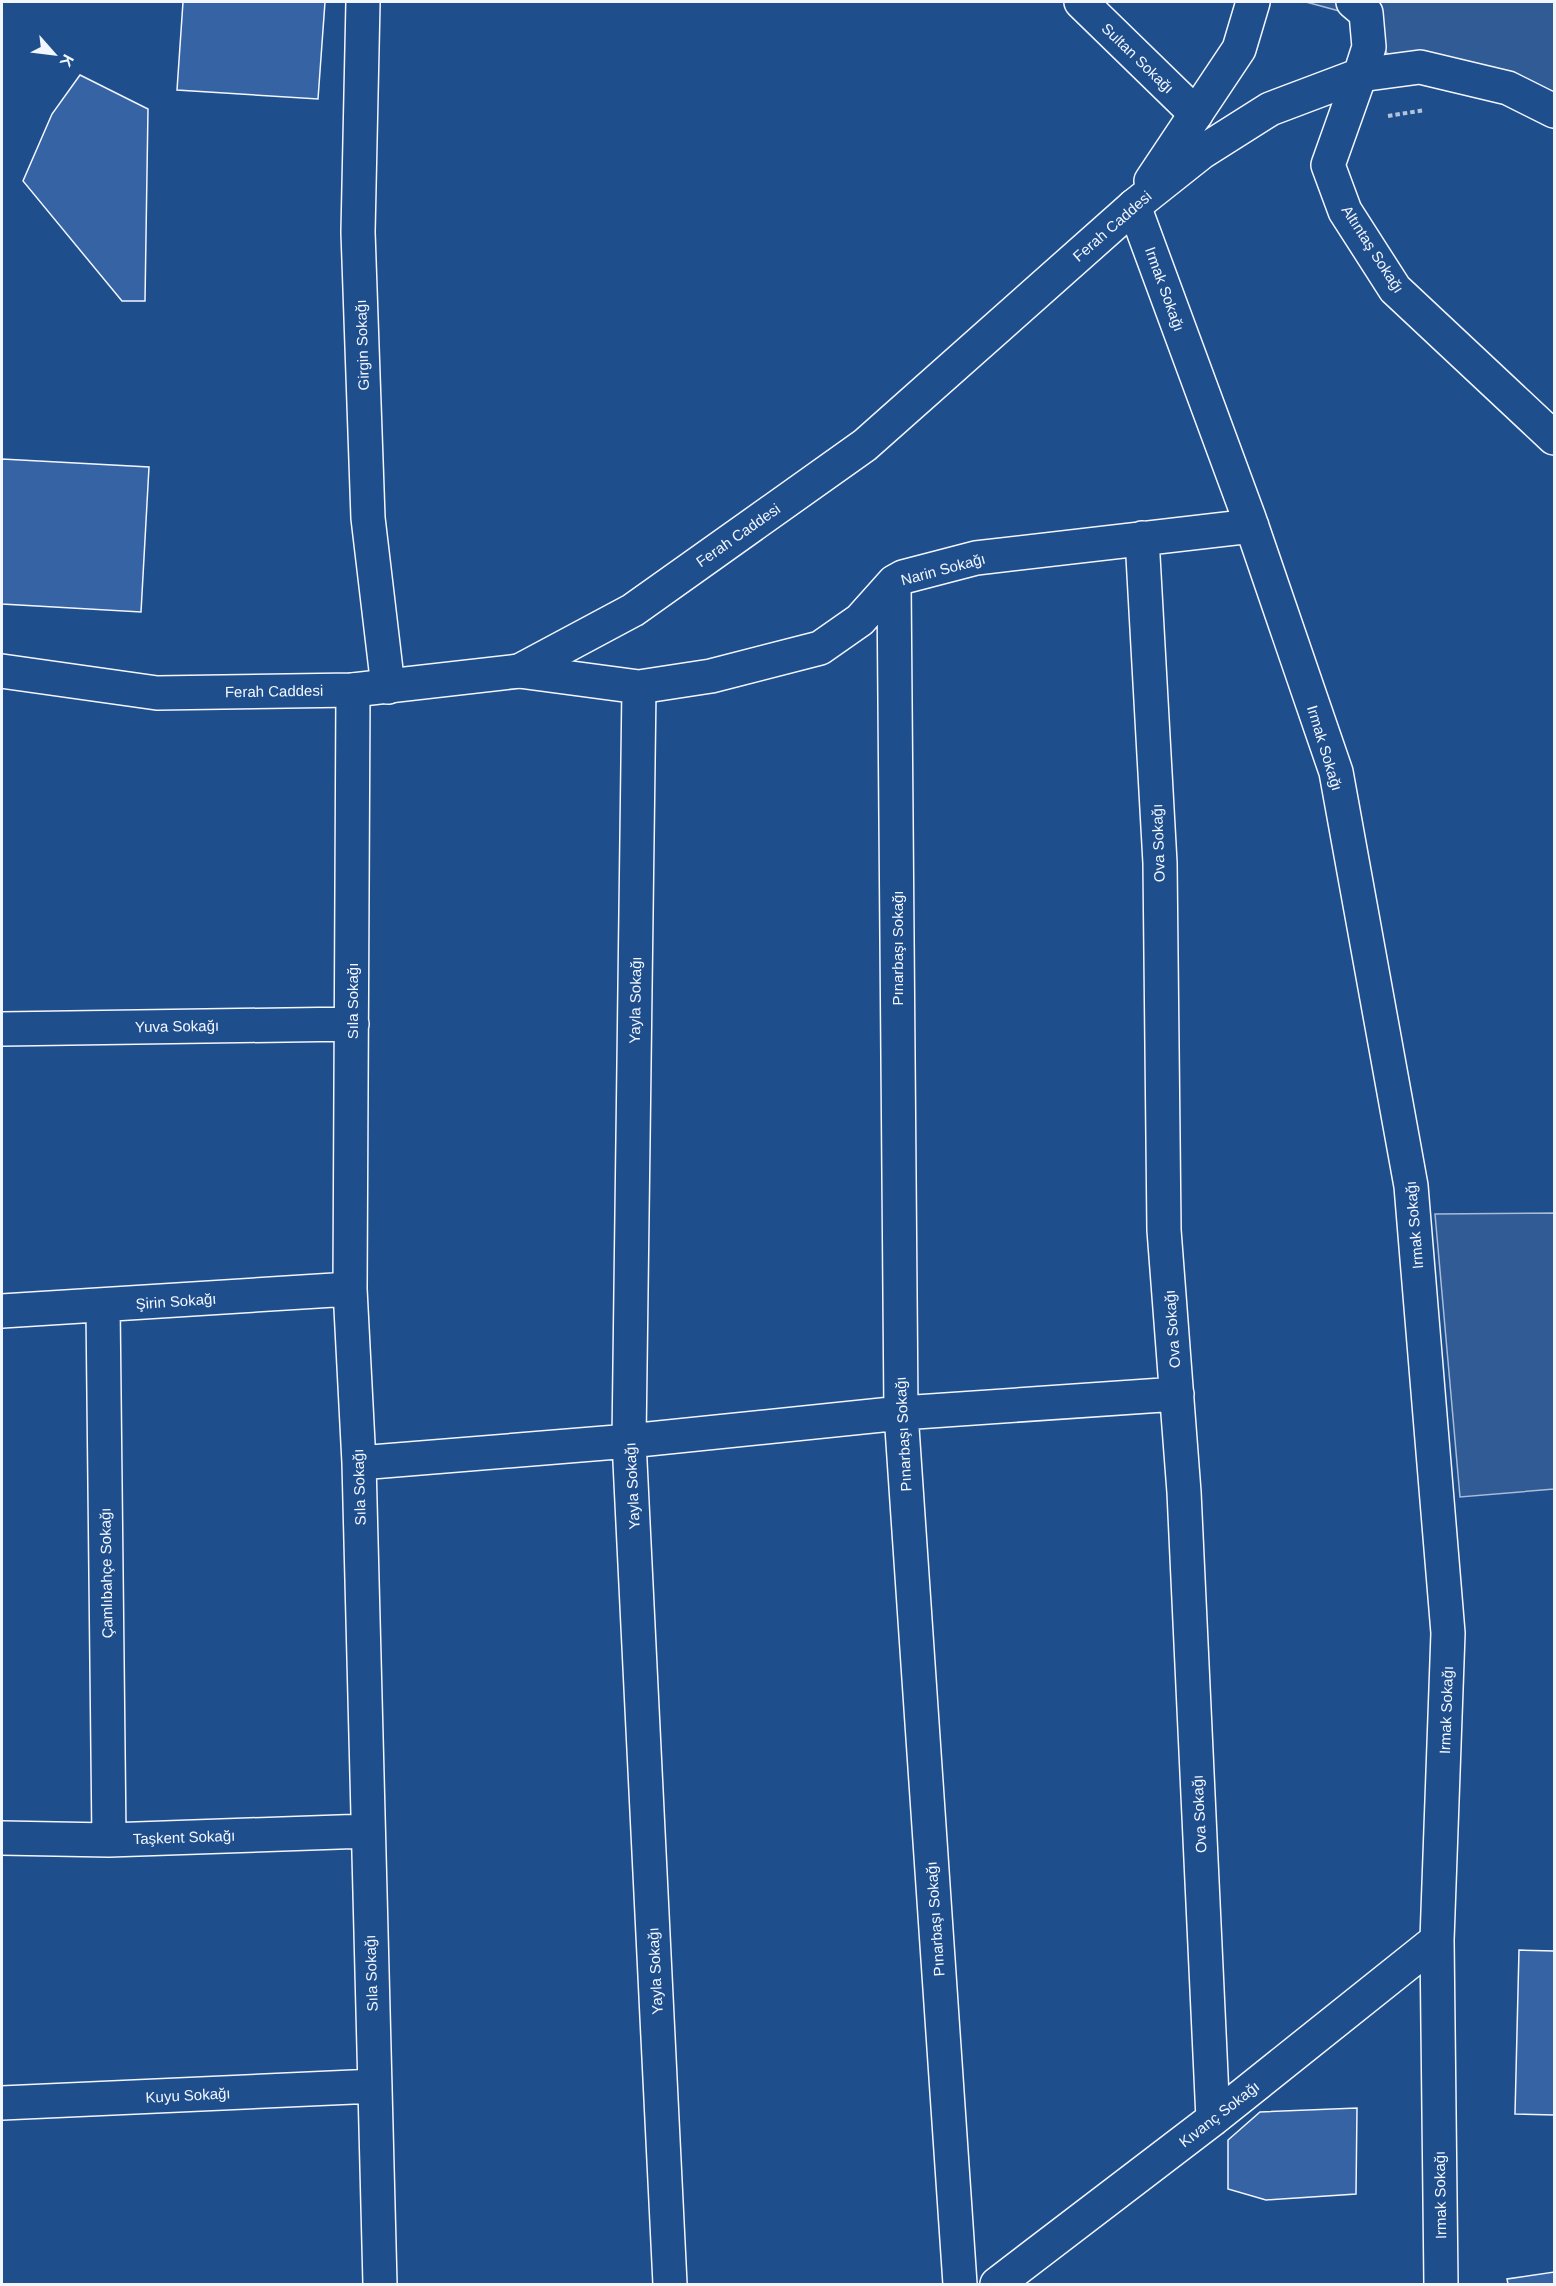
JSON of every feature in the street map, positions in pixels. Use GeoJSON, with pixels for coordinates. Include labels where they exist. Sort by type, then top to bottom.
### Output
{"type":"FeatureCollection","features":[{"type":"Feature","properties":{"kind":"street","name":"Girgin Sokağı"},"geometry":{"type":"LineString","coordinates":[[363,2],[358,232],[368,506],[388,687]]}},
{"type":"Feature","properties":{"kind":"street","name":"Sultan Sokağı"},"geometry":{"type":"LineString","coordinates":[[1081,2],[1196,114]]}},
{"type":"Feature","properties":{"kind":"street"},"geometry":{"type":"LineString","coordinates":[[1134,206],[1239,49],[1253,2]]}},
{"type":"Feature","properties":{"kind":"street","name":"Altıntaş Sokağı"},"geometry":{"type":"LineString","coordinates":[[1353,2],[1366,13],[1369,47],[1328,165],[1346,211],[1395,289],[1554,438]]}},
{"type":"Feature","properties":{"kind":"street","name":"Ferah Caddesi"},"geometry":{"type":"LineString","coordinates":[[2,671],[157,693],[353,690],[519,671],[633,610],[865,445],[1134,206],[1202,153],[1270,109],[1360,75],[1420,67],[1508,88],[1554,111]]}},
{"type":"Feature","properties":{"kind":"street","name":"Irmak Sokağı"},"geometry":{"type":"LineString","coordinates":[[1134,206],[1252,526],[1336,772],[1411,1186],[1448,1633],[1437,1940],[1441,2284]]}},
{"type":"Feature","properties":{"kind":"street","name":"Narin Sokağı"},"geometry":{"type":"LineString","coordinates":[[519,671],[639,687],[711,676],[820,648],[860,620],[894,582],[976,558],[1252,526]]}},
{"type":"Feature","properties":{"kind":"street","name":"Ova Sokağı"},"geometry":{"type":"LineString","coordinates":[[1142,538],[1160,863],[1164,1230],[1185,1516],[1213,2119]]}},
{"type":"Feature","properties":{"kind":"street","name":"Pınarbaşı Sokağı"},"geometry":{"type":"LineString","coordinates":[[894,582],[901,1413],[960,2284]]}},
{"type":"Feature","properties":{"kind":"street","name":"Yayla Sokağı"},"geometry":{"type":"LineString","coordinates":[[639,687],[629,1441],[670,2284]]}},
{"type":"Feature","properties":{"kind":"street","name":"Sıla Sokağı"},"geometry":{"type":"LineString","coordinates":[[353,690],[351,1290],[358,1462],[380,2284]]}},
{"type":"Feature","properties":{"kind":"street","name":"Yuva Sokağı"},"geometry":{"type":"LineString","coordinates":[[2,1029],[352,1024]]}},
{"type":"Feature","properties":{"kind":"street","name":"Şirin Sokağı"},"geometry":{"type":"LineString","coordinates":[[2,1311],[351,1290]]}},
{"type":"Feature","properties":{"kind":"street","name":"Çamlıbahçe Sokağı"},"geometry":{"type":"LineString","coordinates":[[103,1306],[109,1840]]}},
{"type":"Feature","properties":{"kind":"street"},"geometry":{"type":"LineString","coordinates":[[358,1462],[629,1441],[901,1413],[1177,1394]]}},
{"type":"Feature","properties":{"kind":"street","name":"Taşkent Sokağı"},"geometry":{"type":"LineString","coordinates":[[2,1838],[109,1840],[368,1831]]}},
{"type":"Feature","properties":{"kind":"street","name":"Kıvanç Sokağı"},"geometry":{"type":"LineString","coordinates":[[997,2284],[1213,2119],[1437,1940]]}},
{"type":"Feature","properties":{"kind":"street","name":"Kuyu Sokağı"},"geometry":{"type":"LineString","coordinates":[[2,2103],[375,2086]]}},
{"type":"Feature","properties":{"kind":"path"},"geometry":{"type":"LineString","coordinates":[[1380,117],[1430,110]]}},
{"type":"Feature","properties":{"kind":"shaded area"},"geometry":{"type":"Polygon","coordinates":[[[1306,2],[1554,2],[1554,101],[1393,63],[1365,18],[1306,2]]]}},
{"type":"Feature","properties":{"kind":"shaded area"},"geometry":{"type":"Polygon","coordinates":[[[1554,1213],[1554,1489],[1460,1497],[1435,1214],[1554,1213]]]}},
{"type":"Feature","properties":{"kind":"building"},"geometry":{"type":"Polygon","coordinates":[[[183,2],[325,2],[318,99],[177,90],[183,2]]]}},
{"type":"Feature","properties":{"kind":"building"},"geometry":{"type":"Polygon","coordinates":[[[80,75],[148,109],[145,301],[122,301],[23,181],[52,114],[80,75]]]}},
{"type":"Feature","properties":{"kind":"building"},"geometry":{"type":"Polygon","coordinates":[[[2,459],[149,467],[141,612],[2,604],[2,459]]]}},
{"type":"Feature","properties":{"kind":"building"},"geometry":{"type":"Polygon","coordinates":[[[1519,1950],[1554,1951],[1554,2115],[1515,2114],[1519,1950]]]}},
{"type":"Feature","properties":{"kind":"building"},"geometry":{"type":"Polygon","coordinates":[[[1357,2108],[1356,2194],[1266,2200],[1228,2189],[1228,2140],[1260,2112],[1357,2108]]]}},
{"type":"Feature","properties":{"kind":"building"},"geometry":{"type":"Polygon","coordinates":[[[1554,2272],[1554,2284],[1508,2284],[1507,2279],[1554,2272]]]}}]}
